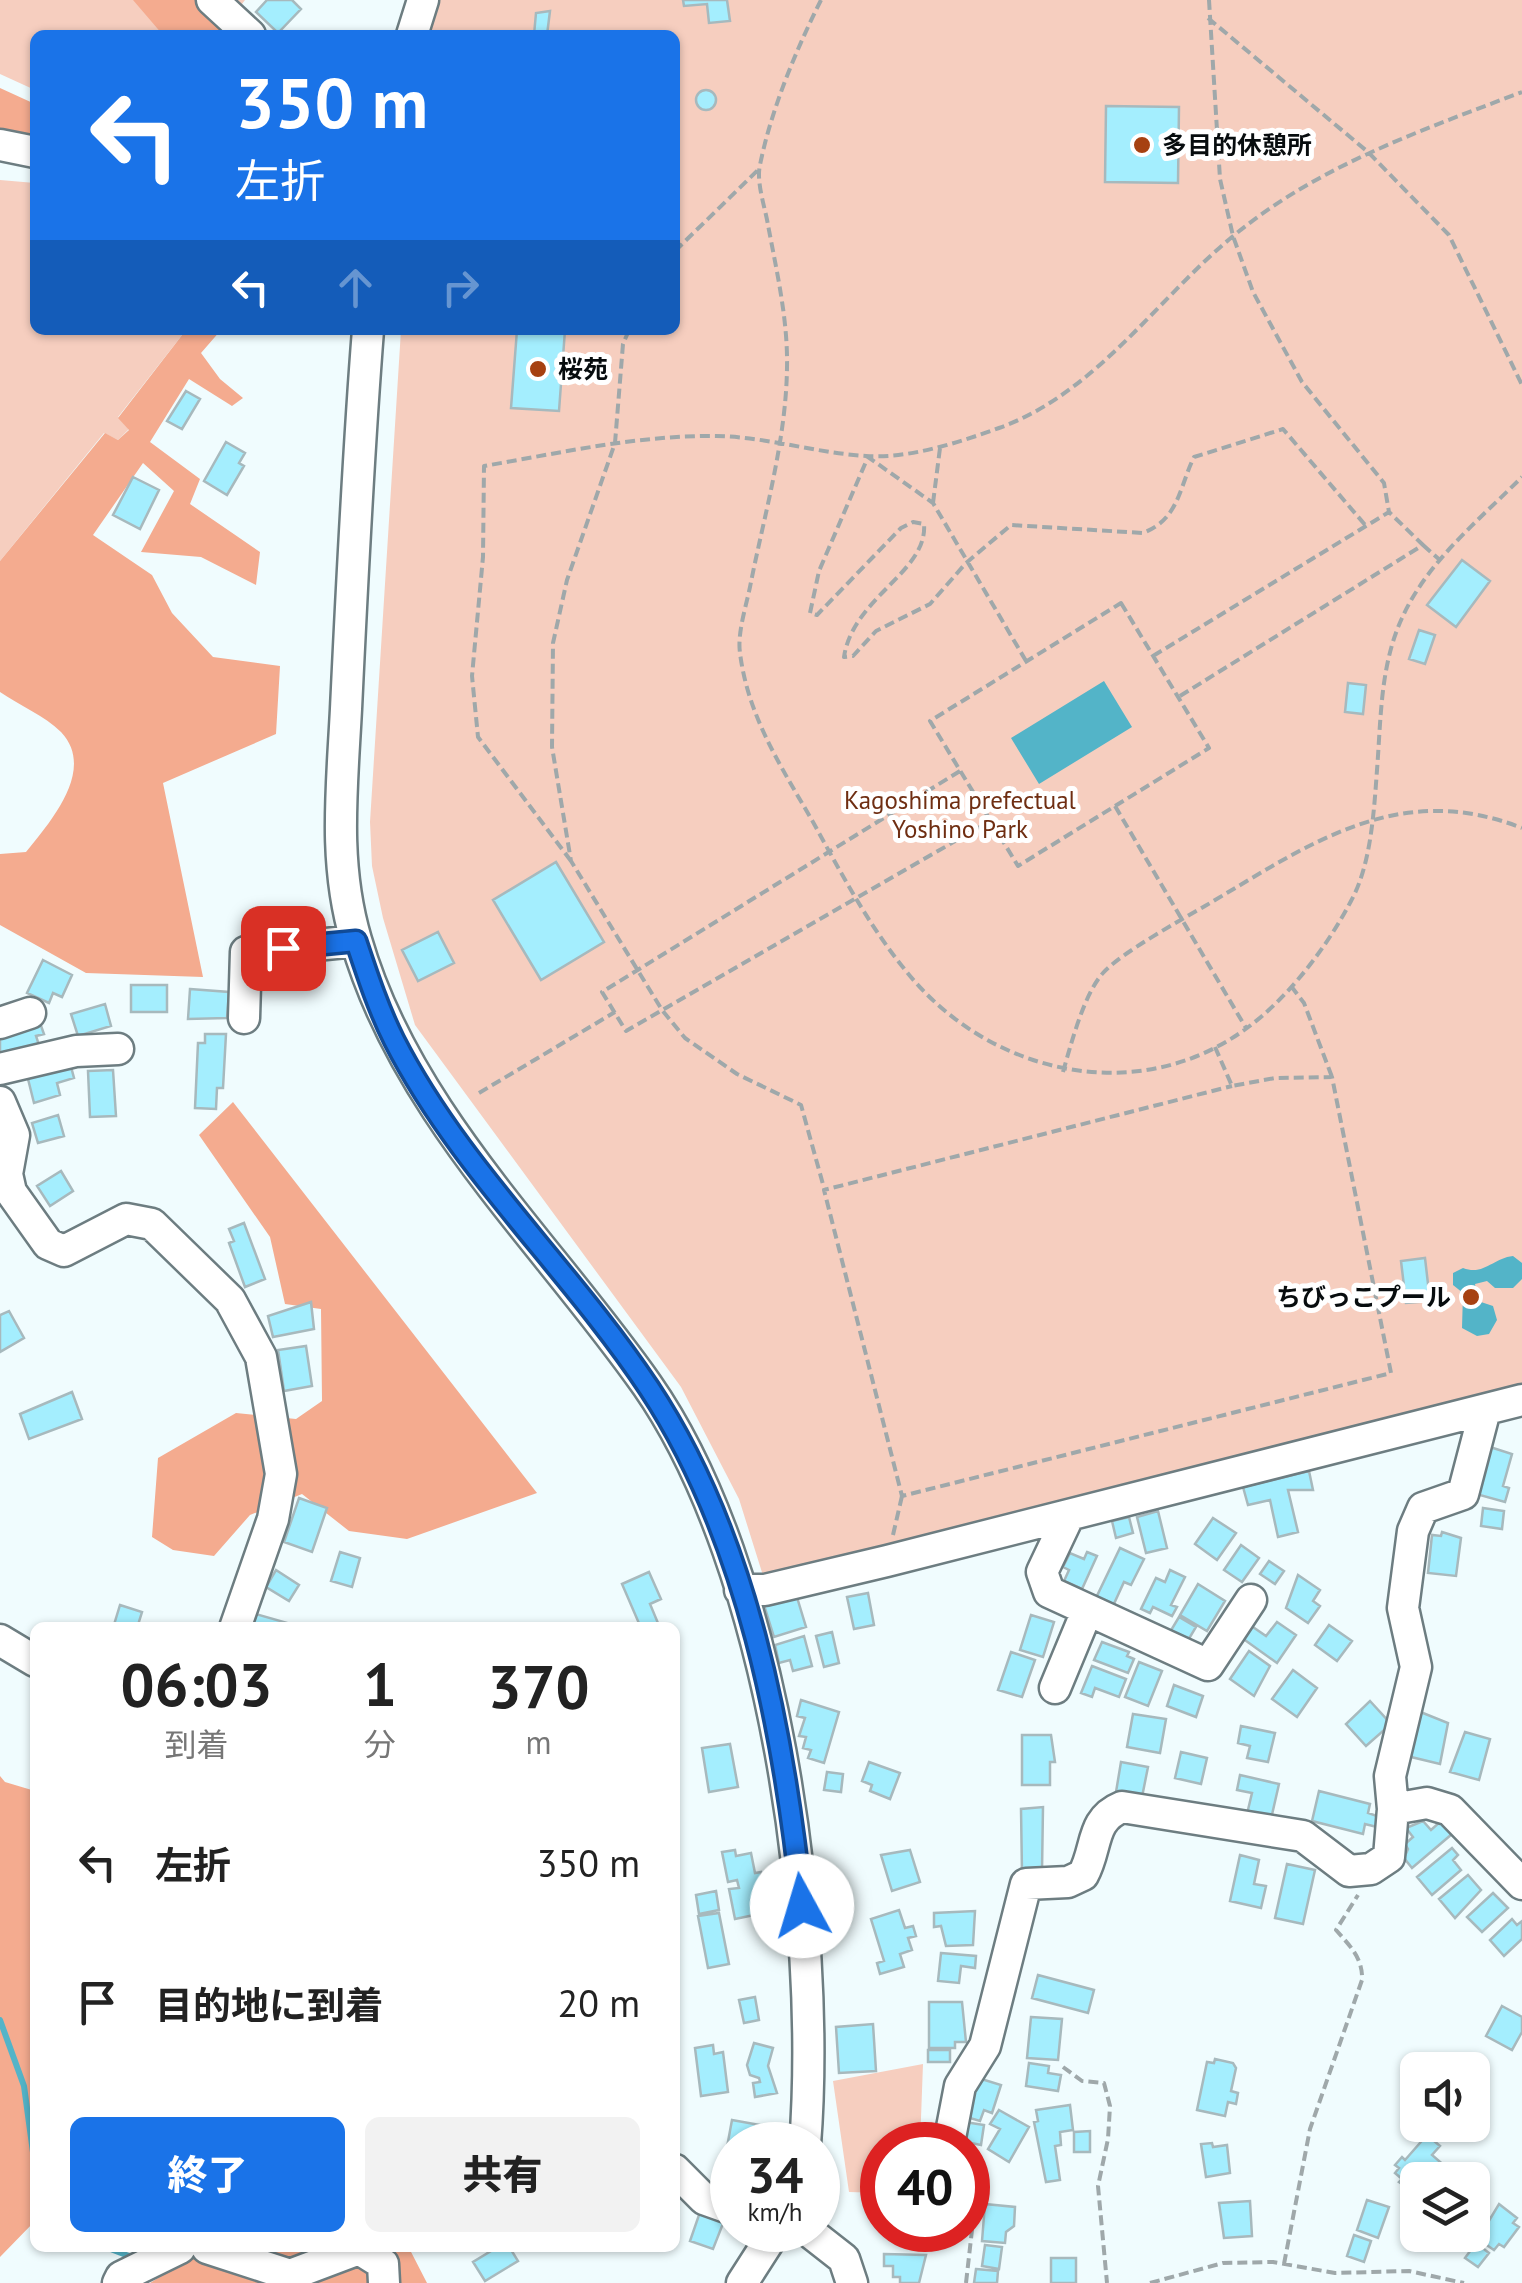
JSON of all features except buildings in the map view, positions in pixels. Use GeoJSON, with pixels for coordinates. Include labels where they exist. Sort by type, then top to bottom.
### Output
{"type":"FeatureCollection","features":[{"type":"Feature","properties":{"kind":"street"},"geometry":{"type":"LineString","coordinates":[[212,0],[245,30]]}},
{"type":"Feature","properties":{"kind":"street"},"geometry":{"type":"LineString","coordinates":[[414,30],[423,0]]}},
{"type":"Feature","properties":{"kind":"street"},"geometry":{"type":"LineString","coordinates":[[0,145],[30,151]]}},
{"type":"Feature","properties":{"kind":"street"},"geometry":{"type":"LineString","coordinates":[[368,335],[339,856],[356,941],[395,1042],[441,1115],[649,1388],[707,1500],[740,1590],[769,1702],[794,1828],[806,1980],[806,2122]]}},
{"type":"Feature","properties":{"kind":"street"},"geometry":{"type":"LineString","coordinates":[[244,1018],[246,952],[356,941]]}},
{"type":"Feature","properties":{"kind":"street"},"geometry":{"type":"LineString","coordinates":[[0,1023],[30,1013]]}},
{"type":"Feature","properties":{"kind":"street"},"geometry":{"type":"LineString","coordinates":[[0,1069],[76,1051],[118,1049]]}},
{"type":"Feature","properties":{"kind":"street"},"geometry":{"type":"LineString","coordinates":[[0,1102],[14,1135],[8,1174],[11,1192],[48,1244],[64,1251],[126,1219],[152,1224],[230,1300],[261,1358],[266,1406],[281,1474],[273,1519],[238,1622]]}},
{"type":"Feature","properties":{"kind":"street"},"geometry":{"type":"LineString","coordinates":[[740,1590],[765,1590],[887,1561],[1522,1400]]}},
{"type":"Feature","properties":{"kind":"street"},"geometry":{"type":"LineString","coordinates":[[959,2122],[960,2086],[985,2046],[1026,1884],[1068,1882],[1083,1875],[1099,1822],[1108,1813],[1122,1807],[1302,1836],[1349,1871],[1371,1870],[1389,1857],[1393,1809],[1390,1776],[1416,1667],[1403,1608],[1413,1531],[1423,1508],[1463,1494],[1485,1410]]}},
{"type":"Feature","properties":{"kind":"street"},"geometry":{"type":"LineString","coordinates":[[1069,1515],[1042,1572],[1050,1592],[1087,1611],[1208,1665],[1251,1600]]}},
{"type":"Feature","properties":{"kind":"street"},"geometry":{"type":"LineString","coordinates":[[1055,1688],[1087,1611]]}},
{"type":"Feature","properties":{"kind":"street"},"geometry":{"type":"LineString","coordinates":[[0,1640],[30,1658]]}},
{"type":"Feature","properties":{"kind":"street"},"geometry":{"type":"LineString","coordinates":[[1393,1809],[1426,1803],[1450,1810],[1522,1884]]}},
{"type":"Feature","properties":{"kind":"street"},"geometry":{"type":"LineString","coordinates":[[680,2175],[710,2201]]}},
{"type":"Feature","properties":{"kind":"street"},"geometry":{"type":"LineString","coordinates":[[118,2283],[121,2277],[172,2252]]}},
{"type":"Feature","properties":{"kind":"street"},"geometry":{"type":"LineString","coordinates":[[219,2252],[290,2275],[349,2252]]}},
{"type":"Feature","properties":{"kind":"street"},"geometry":{"type":"LineString","coordinates":[[365,2252],[383,2264],[384,2283]]}},
{"type":"Feature","properties":{"kind":"street"},"geometry":{"type":"LineString","coordinates":[[742,2283],[762,2252]]}},
{"type":"Feature","properties":{"kind":"street"},"geometry":{"type":"LineString","coordinates":[[835,2252],[844,2259],[852,2283]]}},
{"type":"Feature","properties":{"kind":"path"},"geometry":{"type":"LineString","coordinates":[[680,245],[758,170],[820,0]]}},
{"type":"Feature","properties":{"kind":"path"},"geometry":{"type":"LineString","coordinates":[[1209,0],[1220,179],[1232,236],[1253,292],[1302,382],[1384,483],[1389,512],[1441,561]]}},
{"type":"Feature","properties":{"kind":"path"},"geometry":{"type":"LineString","coordinates":[[1208,18],[1368,152],[1449,234],[1522,385]]}},
{"type":"Feature","properties":{"kind":"path"},"geometry":{"type":"LineString","coordinates":[[887,1561],[902,1496],[801,1106],[700,1051],[662,1010],[571,861],[478,736],[472,676],[483,557],[484,466],[614,443],[714,436],[780,440],[868,456],[940,446],[1004,426],[1079,384],[1232,236],[1316,178],[1368,152],[1522,92]]}},
{"type":"Feature","properties":{"kind":"path"},"geometry":{"type":"LineString","coordinates":[[758,170],[785,314],[788,370],[780,440],[738,648],[756,722],[856,898],[908,974],[959,1021],[1007,1048],[1063,1072],[1110,1076],[1162,1066],[1214,1047],[1246,1028],[1291,986],[1354,898],[1373,818],[1384,674],[1401,619],[1441,561],[1522,478]]}},
{"type":"Feature","properties":{"kind":"path"},"geometry":{"type":"LineString","coordinates":[[571,861],[552,747],[553,644],[567,580],[614,443],[627,335]]}},
{"type":"Feature","properties":{"kind":"path"},"geometry":{"type":"LineString","coordinates":[[868,456],[818,571],[810,613],[817,615],[900,528],[913,522],[924,524],[926,538],[918,555],[874,597],[854,625],[844,657],[853,656],[876,631],[930,604],[966,564],[1011,526],[1143,533],[1163,525],[1194,457],[1283,429],[1366,526]]}},
{"type":"Feature","properties":{"kind":"path"},"geometry":{"type":"LineString","coordinates":[[933,503],[940,446]]}},
{"type":"Feature","properties":{"kind":"path"},"geometry":{"type":"LineString","coordinates":[[868,456],[933,503],[1026,661]]}},
{"type":"Feature","properties":{"kind":"path"},"geometry":{"type":"LineString","coordinates":[[1153,656],[1389,512]]}},
{"type":"Feature","properties":{"kind":"path"},"geometry":{"type":"LineString","coordinates":[[1178,697],[1423,545]]}},
{"type":"Feature","properties":{"kind":"path"},"geometry":{"type":"LineString","coordinates":[[1120,603],[1209,748],[1018,866],[930,721],[1026,661],[1120,603]]}},
{"type":"Feature","properties":{"kind":"path"},"geometry":{"type":"LineString","coordinates":[[960,770],[602,992],[626,1031],[990,820]]}},
{"type":"Feature","properties":{"kind":"path"},"geometry":{"type":"LineString","coordinates":[[1115,806],[1246,1028]]}},
{"type":"Feature","properties":{"kind":"path"},"geometry":{"type":"LineString","coordinates":[[1063,1072],[1076,1029],[1102,974],[1184,918],[1310,844],[1373,818],[1453,808],[1522,828]]}},
{"type":"Feature","properties":{"kind":"path"},"geometry":{"type":"LineString","coordinates":[[902,1496],[1391,1373],[1332,1077],[1304,1002],[1291,986]]}},
{"type":"Feature","properties":{"kind":"path"},"geometry":{"type":"LineString","coordinates":[[479,1093],[615,1012]]}},
{"type":"Feature","properties":{"kind":"path"},"geometry":{"type":"LineString","coordinates":[[1214,1047],[1232,1086]]}},
{"type":"Feature","properties":{"kind":"path"},"geometry":{"type":"LineString","coordinates":[[824,1190],[1232,1086],[1275,1078],[1332,1077]]}},
{"type":"Feature","properties":{"kind":"path"},"geometry":{"type":"LineString","coordinates":[[1284,2264],[1310,2129],[1362,1980],[1362,1967],[1355,1952],[1336,1930],[1362,1890]]}},
{"type":"Feature","properties":{"kind":"path"},"geometry":{"type":"LineString","coordinates":[[1063,2067],[1082,2081],[1104,2083],[1110,2106],[1098,2186],[1107,2283]]}},
{"type":"Feature","properties":{"kind":"path"},"geometry":{"type":"LineString","coordinates":[[966,2283],[970,2252]]}},
{"type":"Feature","properties":{"kind":"path"},"geometry":{"type":"LineString","coordinates":[[1150,2283],[1223,2263],[1284,2264],[1335,2273],[1409,2271],[1464,2283]]}},
{"type":"Feature","properties":{"kind":"green space"},"geometry":{"type":"Polygon","coordinates":[[[0,0],[245,0],[226,30],[30,30],[30,88],[0,74],[0,0]]]}},
{"type":"Feature","properties":{"kind":"green space","name":"Kagoshima prefectual Yoshino Park"},"geometry":{"type":"Polygon","coordinates":[[[430,0],[1522,0],[1522,1390],[765,1582],[739,1499],[681,1387],[415,1025],[372,866],[370,822],[401,335],[680,335],[680,30],[423,30],[430,0]]]}},
{"type":"Feature","properties":{"kind":"green space"},"geometry":{"type":"Polygon","coordinates":[[[0,180],[30,183],[30,335],[182,335],[118,417],[129,429],[118,440],[104,433],[0,561],[0,180]]]}},
{"type":"Feature","properties":{"kind":"green space"},"geometry":{"type":"Polygon","coordinates":[[[923,2064],[921,2122],[860,2122],[860,2192],[849,2192],[833,2081],[923,2064]]]}},
{"type":"Feature","properties":{"kind":"shaded area"},"geometry":{"type":"Polygon","coordinates":[[[133,0],[200,0],[226,30],[159,30],[133,0]]]}},
{"type":"Feature","properties":{"kind":"shaded area"},"geometry":{"type":"Polygon","coordinates":[[[0,88],[30,102],[30,149],[0,146],[0,88]]]}},
{"type":"Feature","properties":{"kind":"shaded area"},"geometry":{"type":"Polygon","coordinates":[[[182,335],[217,335],[201,353],[220,379],[243,398],[232,406],[189,379],[150,442],[200,479],[190,504],[260,552],[256,585],[201,557],[141,552],[174,491],[143,463],[93,535],[152,575],[172,613],[213,657],[280,666],[276,734],[163,783],[203,977],[86,973],[0,925],[0,854],[26,852],[66,795],[74,763],[71,747],[61,732],[0,692],[0,561],[105,433],[118,440],[129,430],[118,418],[182,335]]]}},
{"type":"Feature","properties":{"kind":"shaded area"},"geometry":{"type":"Polygon","coordinates":[[[233,1102],[537,1493],[407,1539],[349,1531],[302,1494],[250,1515],[214,1556],[173,1550],[152,1537],[158,1458],[236,1413],[296,1419],[322,1401],[321,1309],[285,1304],[270,1237],[199,1135],[233,1102]]]}},
{"type":"Feature","properties":{"kind":"shaded area"},"geometry":{"type":"Polygon","coordinates":[[[0,1776],[5,1782],[30,1790],[30,2226],[0,2257],[0,1776]]]}},
{"type":"Feature","properties":{"kind":"shaded area"},"geometry":{"type":"Polygon","coordinates":[[[173,2252],[411,2252],[427,2283],[150,2283],[166,2273],[173,2252]]]}},
{"type":"Feature","properties":{"kind":"water"},"geometry":{"type":"Polygon","coordinates":[[[1104,681],[1132,727],[1039,784],[1011,738],[1104,681]]]}},
{"type":"Feature","properties":{"kind":"water","name":"ちびっこプール"},"geometry":{"type":"Polygon","coordinates":[[[1513,1256],[1522,1263],[1522,1279],[1513,1288],[1495,1288],[1487,1281],[1475,1284],[1478,1301],[1493,1306],[1497,1320],[1489,1334],[1477,1336],[1462,1328],[1463,1293],[1453,1285],[1453,1273],[1463,1268],[1477,1270],[1513,1256]]]}},
{"type":"Feature","properties":{"kind":"waterway"},"geometry":{"type":"LineString","coordinates":[[0,2020],[24,2086],[30,2130]]}},
{"type":"Feature","properties":{"kind":"waterway"},"geometry":{"type":"LineString","coordinates":[[118,2252],[134,2258]]}},
{"type":"Feature","properties":{"kind":"place","name":"多目的休憩所"},"geometry":{"type":"Point","coordinates":[1142,145]}},
{"type":"Feature","properties":{"kind":"place","name":"桜苑"},"geometry":{"type":"Point","coordinates":[538,369]}},
{"type":"Feature","properties":{"kind":"place","name":"ちびっこプール"},"geometry":{"type":"Point","coordinates":[1471,1297]}},
{"type":"Feature","properties":{"kind":"route"},"geometry":{"type":"LineString","coordinates":[[283,948],[356,941],[395,1042],[441,1115],[649,1388],[682,1445],[740,1590],[769,1702],[794,1828],[802,1906]]}}]}
